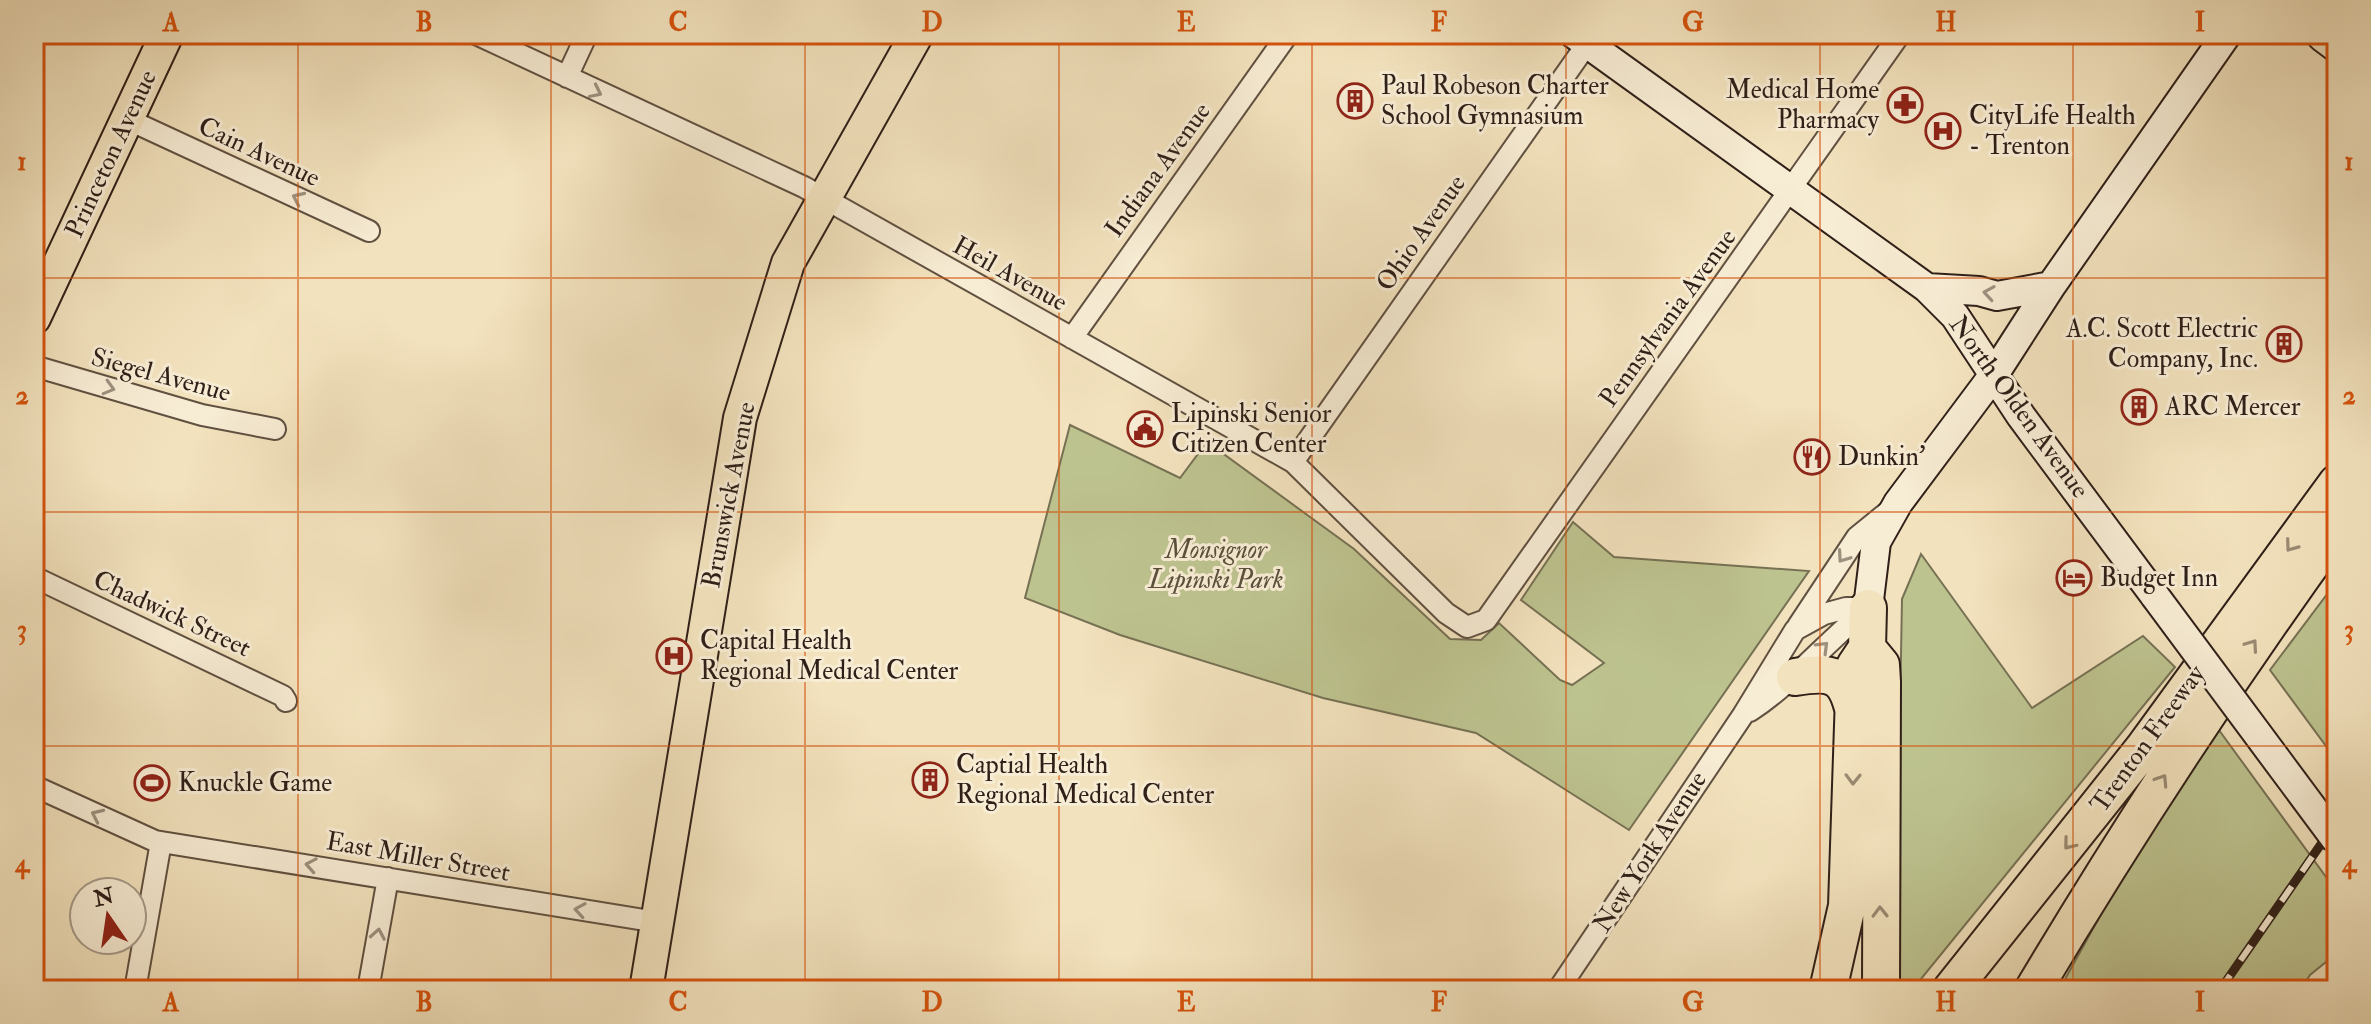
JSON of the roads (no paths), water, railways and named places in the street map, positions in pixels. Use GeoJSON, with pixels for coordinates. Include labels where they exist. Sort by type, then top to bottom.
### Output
{"type":"FeatureCollection","features":[{"type":"Feature","properties":{"kind":"highway"},"geometry":{"type":"LineString","coordinates":[[2325,34],[2337,43]]}},
{"type":"Feature","properties":{"kind":"highway","name":"Trenton Freeway"},"geometry":{"type":"LineString","coordinates":[[1951,990],[2143,749],[2337,483]]}},
{"type":"Feature","properties":{"kind":"highway","name":"Trenton Freeway"},"geometry":{"type":"LineString","coordinates":[[2033,990],[2125,836],[2208,709],[2337,528]]}},
{"type":"Feature","properties":{"kind":"highway"},"geometry":{"type":"LineString","coordinates":[[1828,990],[1847,910],[1855,666],[1867,648],[1868,608]]}},
{"type":"Feature","properties":{"kind":"highway"},"geometry":{"type":"LineString","coordinates":[[1867,648],[1881,665],[1882,682],[1881,990]]}},
{"type":"Feature","properties":{"kind":"highway"},"geometry":{"type":"LineString","coordinates":[[1795,677],[1824,674],[1839,680],[1847,687],[1855,714]]}},
{"type":"Feature","properties":{"kind":"main road","name":"Princeton Avenue"},"geometry":{"type":"LineString","coordinates":[[34,318],[167,34]]}},
{"type":"Feature","properties":{"kind":"main road","name":"Brunswick Avenue"},"geometry":{"type":"LineString","coordinates":[[646,990],[736,433],[788,263],[917,34]]}},
{"type":"Feature","properties":{"kind":"main road"},"geometry":{"type":"LineString","coordinates":[[1868,608],[1876,542],[1898,503],[1993,376],[2051,286],[2227,34]]}},
{"type":"Feature","properties":{"kind":"main road","name":"North Olden Avenue"},"geometry":{"type":"LineString","coordinates":[[1585,37],[1927,288],[1955,316],[1993,376],[2337,841]]}},
{"type":"Feature","properties":{"kind":"main road"},"geometry":{"type":"LineString","coordinates":[[1927,288],[1979,291],[1997,296],[2051,286]]}},
{"type":"Feature","properties":{"kind":"street","name":"Heil Avenue"},"geometry":{"type":"LineString","coordinates":[[476,34],[824,199],[1293,462],[1446,613],[1460,624],[1473,627]]}},
{"type":"Feature","properties":{"kind":"street"},"geometry":{"type":"LineString","coordinates":[[567,77],[587,34]]}},
{"type":"Feature","properties":{"kind":"street","name":"Indiana Avenue"},"geometry":{"type":"LineString","coordinates":[[1072,338],[1288,34]]}},
{"type":"Feature","properties":{"kind":"street","name":"Pennsylvania Avenue"},"geometry":{"type":"LineString","coordinates":[[1473,627],[1486,620],[1520,573],[1900,34]]}},
{"type":"Feature","properties":{"kind":"street","name":"Ohio Avenue"},"geometry":{"type":"LineString","coordinates":[[1293,462],[1585,37]]}},
{"type":"Feature","properties":{"kind":"street","name":"Cain Avenue"},"geometry":{"type":"LineString","coordinates":[[127,119],[369,231]]}},
{"type":"Feature","properties":{"kind":"street","name":"Siegel Avenue"},"geometry":{"type":"LineString","coordinates":[[34,366],[202,415],[275,429]]}},
{"type":"Feature","properties":{"kind":"street","name":"New York Avenue"},"geometry":{"type":"LineString","coordinates":[[1558,990],[1743,715],[1857,537],[1898,503]]}},
{"type":"Feature","properties":{"kind":"street","name":"Chadwick Street"},"geometry":{"type":"LineString","coordinates":[[34,577],[283,696],[286,701]]}},
{"type":"Feature","properties":{"kind":"street"},"geometry":{"type":"LineString","coordinates":[[1795,630],[1824,614],[1846,608],[1868,608]]}},
{"type":"Feature","properties":{"kind":"street","name":"New York Avenue"},"geometry":{"type":"LineString","coordinates":[[1743,715],[1795,677],[1826,642],[1868,608]]}},
{"type":"Feature","properties":{"kind":"street","name":"East Miller Street"},"geometry":{"type":"LineString","coordinates":[[34,786],[165,843],[657,922]]}},
{"type":"Feature","properties":{"kind":"street"},"geometry":{"type":"LineString","coordinates":[[135,990],[165,843]]}},
{"type":"Feature","properties":{"kind":"street"},"geometry":{"type":"LineString","coordinates":[[368,990],[388,878]]}},
{"type":"Feature","properties":{"kind":"railway"},"geometry":{"type":"LineString","coordinates":[[2220,990],[2337,821]]}},
{"type":"Feature","properties":{"kind":"place","name":"Paul Robeson Charter School Gymnasium"},"geometry":{"type":"Point","coordinates":[1355,101]}},
{"type":"Feature","properties":{"kind":"place","name":"Medical Home Pharmacy"},"geometry":{"type":"Point","coordinates":[1905,105]}},
{"type":"Feature","properties":{"kind":"place","name":"CityLife Health - Trenton"},"geometry":{"type":"Point","coordinates":[1943,131]}},
{"type":"Feature","properties":{"kind":"place","name":"A.C. Scott Electric Company, Inc."},"geometry":{"type":"Point","coordinates":[2284,344]}},
{"type":"Feature","properties":{"kind":"place","name":"ARC Mercer"},"geometry":{"type":"Point","coordinates":[2139,407]}},
{"type":"Feature","properties":{"kind":"place","name":"Lipinski Senior Citizen Center"},"geometry":{"type":"Point","coordinates":[1145,429]}},
{"type":"Feature","properties":{"kind":"place","name":"Dunkin'"},"geometry":{"type":"Point","coordinates":[1812,457]}},
{"type":"Feature","properties":{"kind":"place","name":"Budget Inn"},"geometry":{"type":"Point","coordinates":[2074,578]}},
{"type":"Feature","properties":{"kind":"place","name":"Capital Health Regional Medical Center"},"geometry":{"type":"Point","coordinates":[674,656]}},
{"type":"Feature","properties":{"kind":"place","name":"Captial Health Regional Medical Center"},"geometry":{"type":"Point","coordinates":[930,780]}},
{"type":"Feature","properties":{"kind":"place","name":"Knuckle Game"},"geometry":{"type":"Point","coordinates":[152,783]}},
{"type":"Feature","properties":{"kind":"park label","name":"Monsignor Lipinski Park"},"geometry":{"type":"Point","coordinates":[1216,565]}}]}
